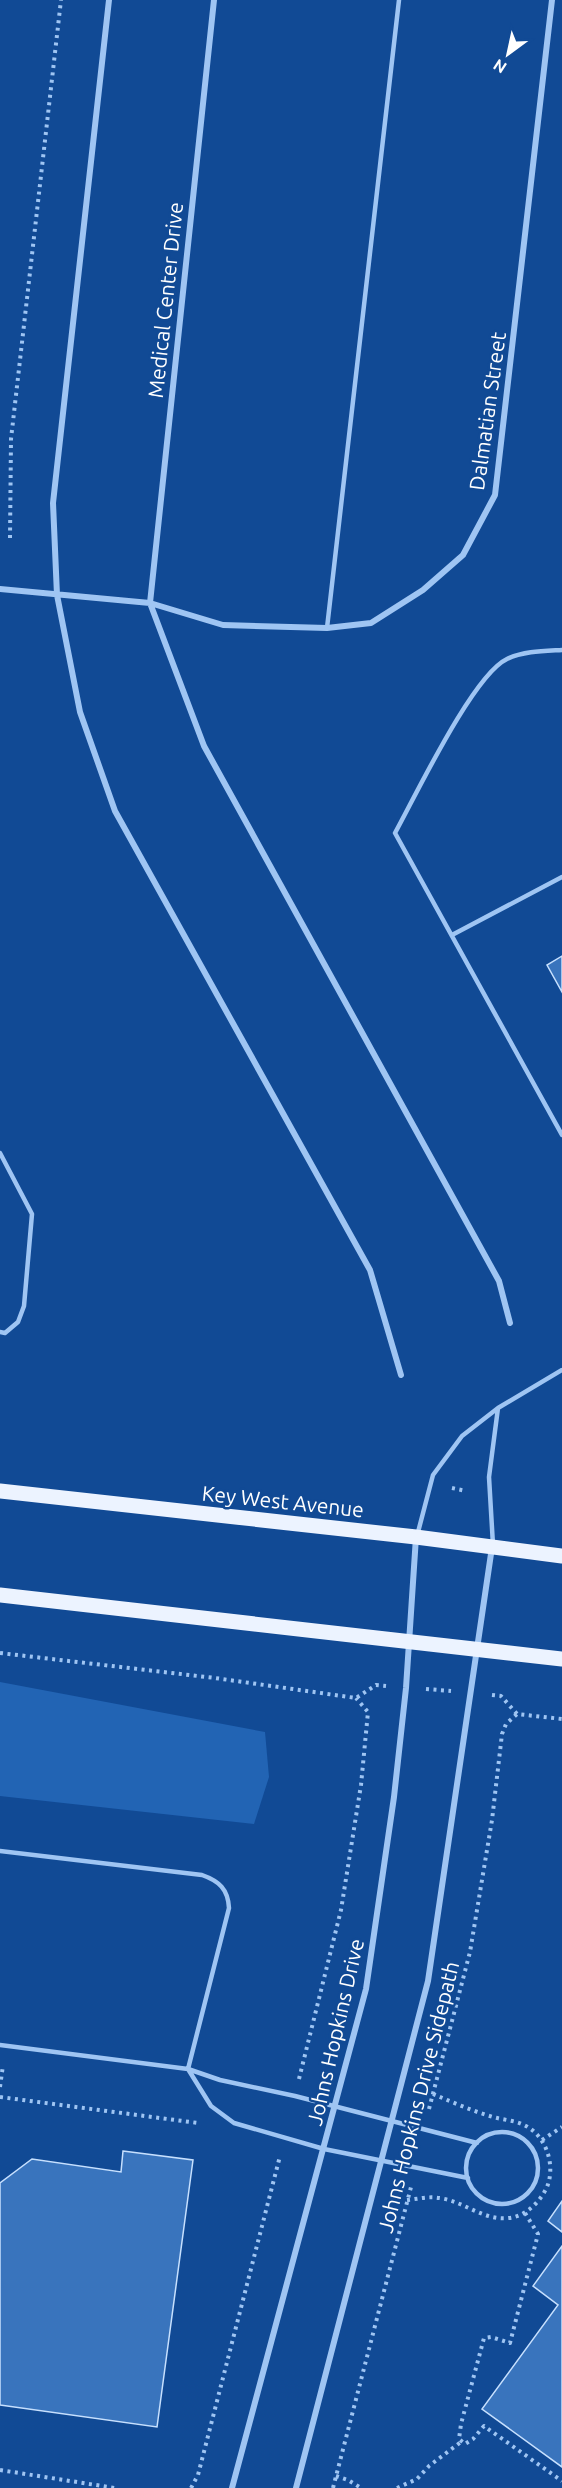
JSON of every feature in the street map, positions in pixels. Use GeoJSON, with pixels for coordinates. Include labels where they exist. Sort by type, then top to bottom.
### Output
{"type":"FeatureCollection","features":[{"type":"Feature","properties":{"kind":"main road","name":"Key West Avenue"},"geometry":{"type":"LineString","coordinates":[[0,1491],[416,1537],[562,1556]]}},
{"type":"Feature","properties":{"kind":"main road"},"geometry":{"type":"LineString","coordinates":[[0,1595],[562,1659]]}},
{"type":"Feature","properties":{"kind":"street"},"geometry":{"type":"LineString","coordinates":[[109,0],[53,503],[57,595],[80,712],[115,811],[370,1270],[401,1375]]}},
{"type":"Feature","properties":{"kind":"street","name":"Medical Center Drive"},"geometry":{"type":"LineString","coordinates":[[150,603],[214,0]]}},
{"type":"Feature","properties":{"kind":"street","name":"Dalmatian Street"},"geometry":{"type":"LineString","coordinates":[[0,589],[150,603],[223,625],[327,628],[371,623],[423,590],[463,555],[495,495],[552,0]]}},
{"type":"Feature","properties":{"kind":"street"},"geometry":{"type":"LineString","coordinates":[[150,603],[204,746],[499,1281],[510,1323]]}},
{"type":"Feature","properties":{"kind":"street","name":"Johns Hopkins Drive"},"geometry":{"type":"LineString","coordinates":[[232,2488],[366,1989],[394,1797],[406,1688],[416,1537]]}},
{"type":"Feature","properties":{"kind":"street"},"geometry":{"type":"LineString","coordinates":[[296,2488],[428,1981],[492,1547]]}},
{"type":"Feature","properties":{"kind":"lane"},"geometry":{"type":"LineString","coordinates":[[327,628],[399,0]]}},
{"type":"Feature","properties":{"kind":"lane"},"geometry":{"type":"LineString","coordinates":[[562,650],[537,651],[506,659],[477,688],[395,832],[562,1135]]}},
{"type":"Feature","properties":{"kind":"lane"},"geometry":{"type":"LineString","coordinates":[[452,935],[562,877]]}},
{"type":"Feature","properties":{"kind":"lane"},"geometry":{"type":"LineString","coordinates":[[0,1154],[32,1214],[24,1306],[18,1322],[5,1333],[0,1332]]}},
{"type":"Feature","properties":{"kind":"lane"},"geometry":{"type":"LineString","coordinates":[[416,1537],[433,1475],[462,1436],[498,1407],[562,1370]]}},
{"type":"Feature","properties":{"kind":"lane"},"geometry":{"type":"LineString","coordinates":[[492,1547],[489,1477],[498,1407]]}},
{"type":"Feature","properties":{"kind":"lane"},"geometry":{"type":"LineString","coordinates":[[0,1851],[202,1875],[222,1886],[228,1896],[229,1908],[188,2069],[211,2106],[234,2123],[324,2149],[468,2178]]}},
{"type":"Feature","properties":{"kind":"lane"},"geometry":{"type":"LineString","coordinates":[[0,2045],[188,2069],[220,2080],[336,2106],[477,2143]]}},
{"type":"Feature","properties":{"kind":"lane"},"geometry":{"type":"LineString","coordinates":[[497,2132],[517,2135],[534,2151],[538,2174],[527,2194],[507,2204],[495,2204],[476,2193],[468,2178],[467,2159],[477,2143],[489,2134],[497,2132]]}},
{"type":"Feature","properties":{"kind":"path"},"geometry":{"type":"LineString","coordinates":[[10,538],[11,439],[62,0]]}},
{"type":"Feature","properties":{"kind":"path"},"geometry":{"type":"LineString","coordinates":[[452,1488],[466,1491]]}},
{"type":"Feature","properties":{"kind":"path"},"geometry":{"type":"LineString","coordinates":[[0,1653],[215,1678],[356,1698],[376,1685],[472,1692],[501,1696],[517,1714],[562,1719]]}},
{"type":"Feature","properties":{"kind":"path","name":"Johns Hopkins Drive Sidepath"},"geometry":{"type":"LineString","coordinates":[[424,2130],[470,1952],[491,1831],[502,1734],[506,1724],[517,1714]]}},
{"type":"Feature","properties":{"kind":"path"},"geometry":{"type":"LineString","coordinates":[[407,2200],[439,2198],[489,2217],[511,2218],[525,2213],[543,2195],[550,2176],[547,2152],[542,2140],[529,2127],[494,2118],[433,2094]]}},
{"type":"Feature","properties":{"kind":"path"},"geometry":{"type":"LineString","coordinates":[[0,2097],[194,2121],[201,2125]]}},
{"type":"Feature","properties":{"kind":"path"},"geometry":{"type":"LineString","coordinates":[[542,2140],[562,2127]]}},
{"type":"Feature","properties":{"kind":"path"},"geometry":{"type":"LineString","coordinates":[[273,2157],[278,2162]]}},
{"type":"Feature","properties":{"kind":"path","name":"Johns Hopkins Drive Sidepath"},"geometry":{"type":"LineString","coordinates":[[333,2488],[416,2168]]}},
{"type":"Feature","properties":{"kind":"path"},"geometry":{"type":"LineString","coordinates":[[461,2442],[459,2430],[483,2338],[490,2337],[510,2343],[538,2234],[525,2213]]}},
{"type":"Feature","properties":{"kind":"path"},"geometry":{"type":"LineString","coordinates":[[398,2488],[417,2479],[429,2466],[461,2442],[469,2443],[484,2426],[562,2481]]}},
{"type":"Feature","properties":{"kind":"path"},"geometry":{"type":"LineString","coordinates":[[0,2470],[115,2488]]}},
{"type":"Feature","properties":{"kind":"path"},"geometry":{"type":"LineString","coordinates":[[336,2476],[361,2488]]}},
{"type":"Feature","properties":{"kind":"shaded area"},"geometry":{"type":"Polygon","coordinates":[[[0,1682],[265,1732],[269,1777],[254,1824],[0,1796],[0,1682]]]}},
{"type":"Feature","properties":{"kind":"building"},"geometry":{"type":"Polygon","coordinates":[[[562,956],[562,992],[547,965],[562,956]]]}},
{"type":"Feature","properties":{"kind":"building"},"geometry":{"type":"Polygon","coordinates":[[[123,2151],[193,2160],[157,2427],[0,2405],[0,2183],[32,2159],[121,2172],[123,2151]]]}},
{"type":"Feature","properties":{"kind":"building"},"geometry":{"type":"Polygon","coordinates":[[[562,2201],[562,2232],[548,2221],[562,2201]]]}},
{"type":"Feature","properties":{"kind":"building"},"geometry":{"type":"Polygon","coordinates":[[[562,2246],[562,2467],[482,2409],[558,2305],[533,2286],[562,2246]]]}}]}
